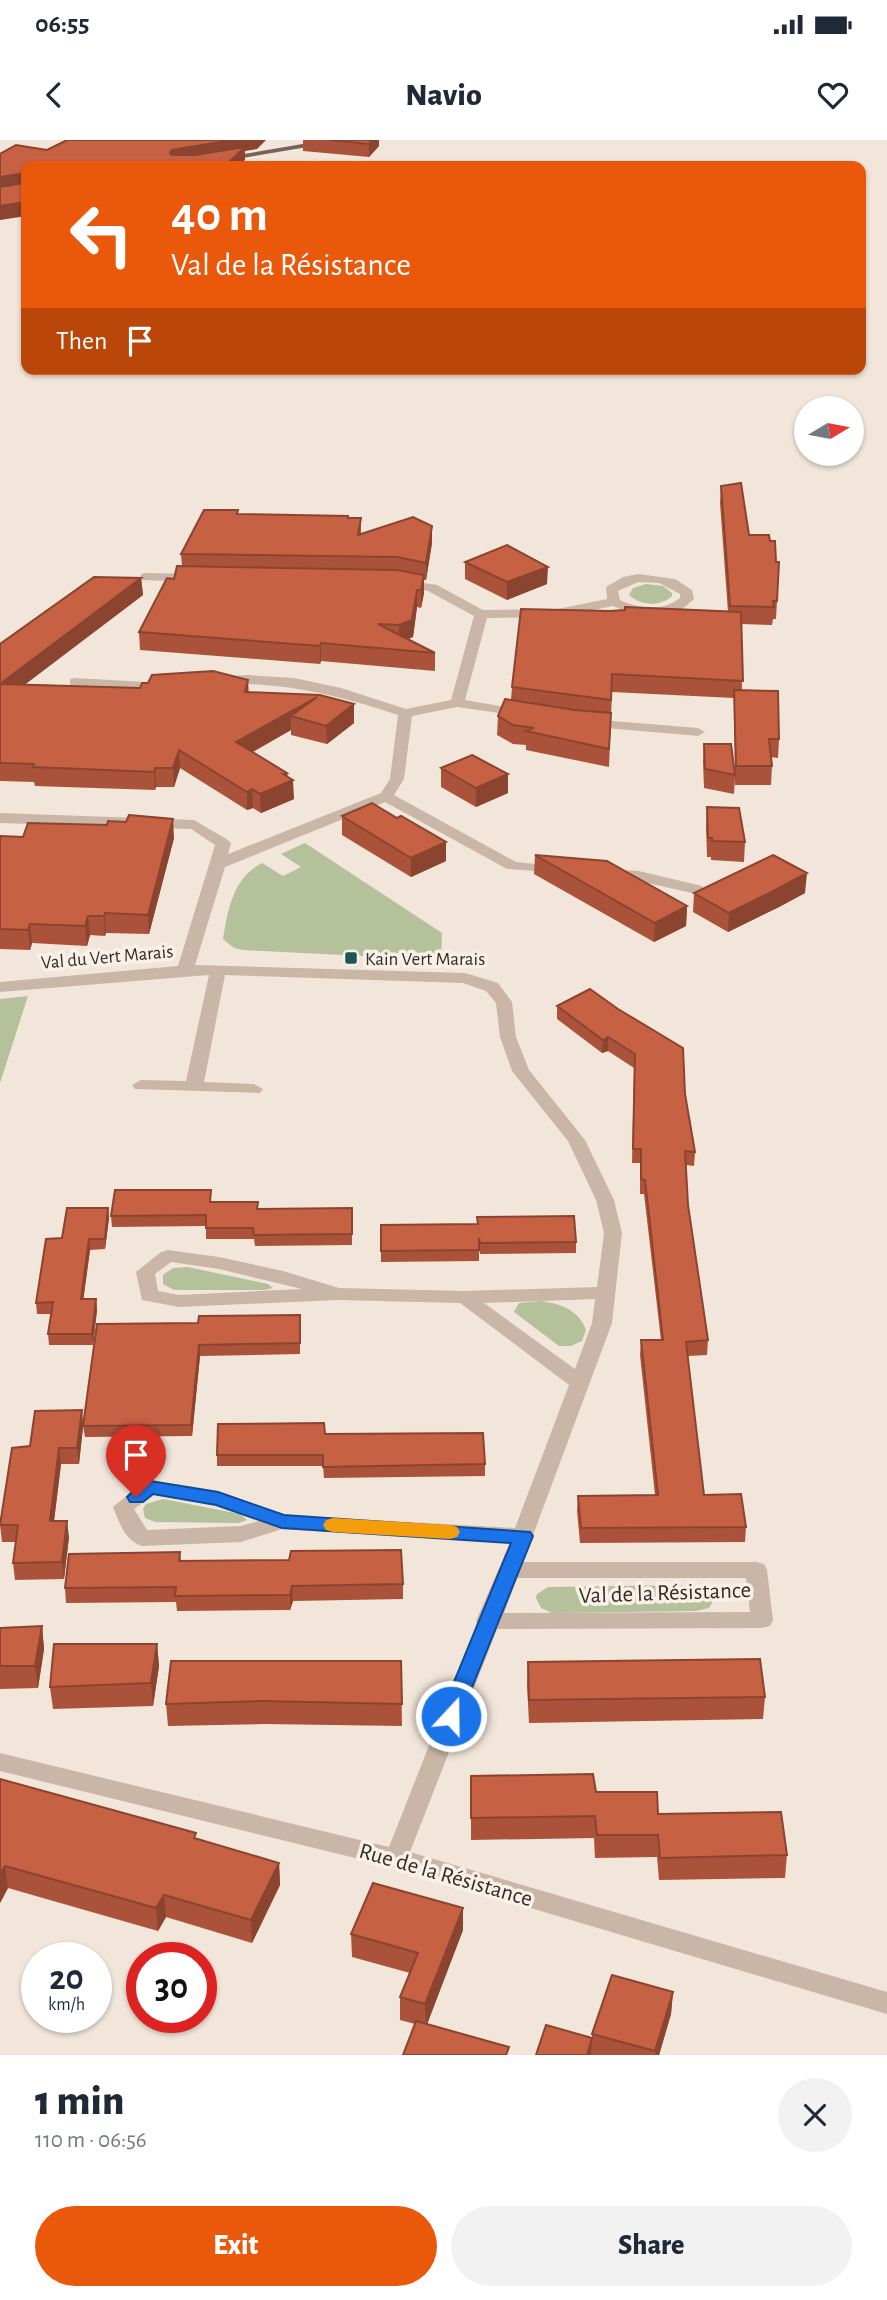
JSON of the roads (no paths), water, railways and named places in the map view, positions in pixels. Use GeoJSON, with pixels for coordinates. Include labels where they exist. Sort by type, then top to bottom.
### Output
{"type":"FeatureCollection","features":[{"type":"Feature","properties":{"kind":"main road"},"geometry":{"type":"LineString","coordinates":[[210,161],[344,140]]}},
{"type":"Feature","properties":{"kind":"street"},"geometry":{"type":"LineString","coordinates":[[146,577],[216,578]]}},
{"type":"Feature","properties":{"kind":"street"},"geometry":{"type":"LineString","coordinates":[[383,581],[432,589],[481,614],[558,613],[614,602],[634,611],[662,612],[683,604],[687,593],[682,587],[662,579],[636,579],[616,585],[611,590],[614,602]]}},
{"type":"Feature","properties":{"kind":"street"},"geometry":{"type":"LineString","coordinates":[[457,703],[481,614]]}},
{"type":"Feature","properties":{"kind":"street"},"geometry":{"type":"LineString","coordinates":[[203,682],[254,678],[294,681],[333,688],[405,713],[457,703],[536,716]]}},
{"type":"Feature","properties":{"kind":"street"},"geometry":{"type":"LineString","coordinates":[[75,682],[182,686]]}},
{"type":"Feature","properties":{"kind":"street"},"geometry":{"type":"LineString","coordinates":[[218,864],[386,796],[397,779],[405,713]]}},
{"type":"Feature","properties":{"kind":"street"},"geometry":{"type":"LineString","coordinates":[[575,722],[698,732]]}},
{"type":"Feature","properties":{"kind":"street"},"geometry":{"type":"LineString","coordinates":[[386,796],[512,866],[639,876],[696,889]]}},
{"type":"Feature","properties":{"kind":"street"},"geometry":{"type":"LineString","coordinates":[[0,818],[194,825],[223,842],[185,970]]}},
{"type":"Feature","properties":{"kind":"street","name":"Val du Vert Marais"},"geometry":{"type":"LineString","coordinates":[[0,987],[185,970],[465,978],[492,987],[504,1002],[508,1037],[521,1071],[576,1140],[606,1200],[613,1233],[606,1293]]}},
{"type":"Feature","properties":{"kind":"street"},"geometry":{"type":"LineString","coordinates":[[194,1087],[218,970]]}},
{"type":"Feature","properties":{"kind":"street"},"geometry":{"type":"LineString","coordinates":[[141,1085],[254,1089]]}},
{"type":"Feature","properties":{"kind":"street"},"geometry":{"type":"LineString","coordinates":[[338,1294],[284,1277],[219,1263],[168,1256],[145,1272],[149,1296],[179,1301],[338,1294],[464,1297],[606,1293],[602,1323],[523,1536],[487,1621],[396,1858]]}},
{"type":"Feature","properties":{"kind":"street"},"geometry":{"type":"LineString","coordinates":[[464,1297],[579,1382]]}},
{"type":"Feature","properties":{"kind":"street"},"geometry":{"type":"LineString","coordinates":[[282,1522],[241,1534],[142,1538],[130,1524],[124,1507],[150,1487],[218,1498],[282,1522],[523,1536]]}},
{"type":"Feature","properties":{"kind":"street","name":"Val de la Résistance"},"geometry":{"type":"LineString","coordinates":[[487,1621],[762,1620],[756,1570],[508,1570]]}},
{"type":"Feature","properties":{"kind":"street","name":"Rue de la Résistance"},"geometry":{"type":"LineString","coordinates":[[0,1762],[396,1858],[887,2003]]}},
{"type":"Feature","properties":{"kind":"place","name":"Kain Vert Marais"},"geometry":{"type":"Point","coordinates":[351,958]}}]}
